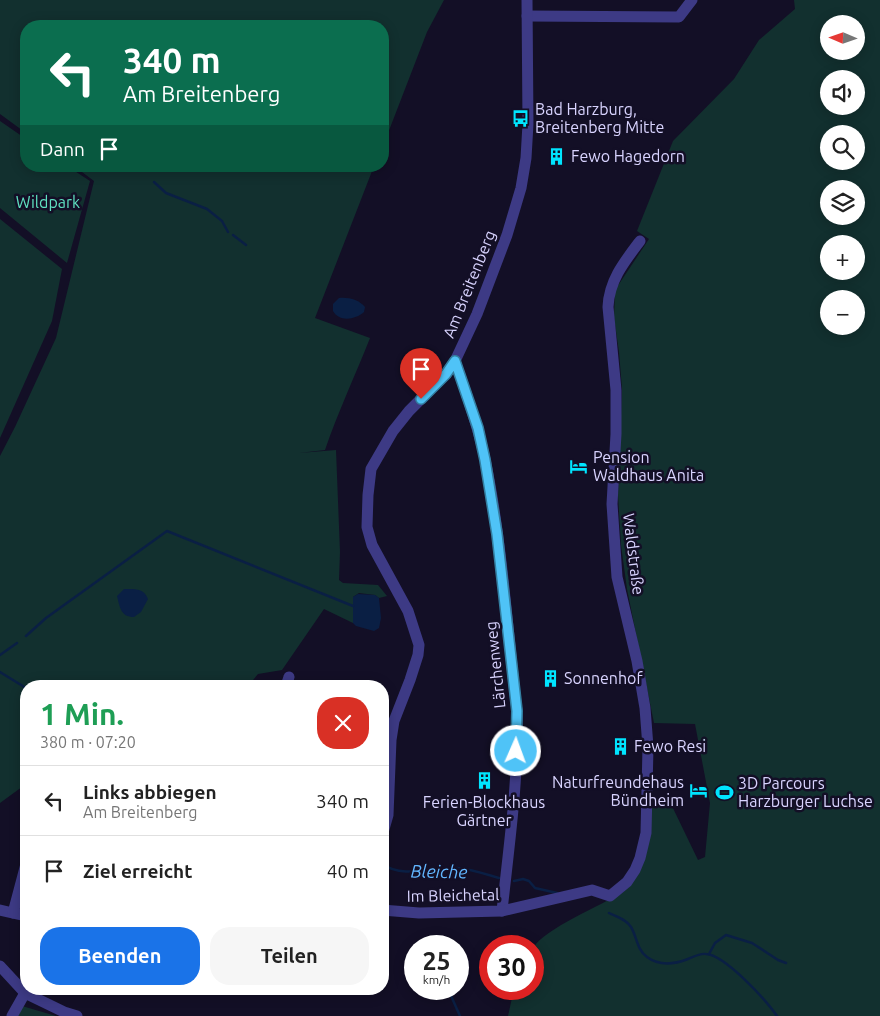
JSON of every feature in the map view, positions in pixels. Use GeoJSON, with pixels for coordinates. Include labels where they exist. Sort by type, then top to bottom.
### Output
{"type":"FeatureCollection","features":[{"type":"Feature","properties":{"kind":"street","name":"Am Breitenberg"},"geometry":{"type":"LineString","coordinates":[[389,765],[394,722],[410,680],[419,645],[408,611],[372,546],[367,527],[371,470],[388,439],[409,411],[446,374],[455,361],[478,314],[497,266],[520,188],[526,158],[528,124],[527,0]]}},
{"type":"Feature","properties":{"kind":"street"},"geometry":{"type":"LineString","coordinates":[[527,16],[679,17],[692,0]]}},
{"type":"Feature","properties":{"kind":"street","name":"Waldstraße"},"geometry":{"type":"LineString","coordinates":[[610,896],[627,882],[635,870],[646,833],[648,748],[644,708],[637,661],[617,577],[612,504],[616,434],[616,390],[608,307],[608,295],[612,284],[624,262],[640,241]]}},
{"type":"Feature","properties":{"kind":"street","name":"Lärchenweg"},"geometry":{"type":"LineString","coordinates":[[455,361],[478,428],[485,460],[497,534],[517,711],[516,759],[502,911]]}},
{"type":"Feature","properties":{"kind":"street"},"geometry":{"type":"LineString","coordinates":[[13,913],[20,887]]}},
{"type":"Feature","properties":{"kind":"street","name":"Im Bleichetal"},"geometry":{"type":"LineString","coordinates":[[389,911],[419,913],[502,911],[592,890],[610,896]]}},
{"type":"Feature","properties":{"kind":"street"},"geometry":{"type":"LineString","coordinates":[[0,910],[20,915]]}},
{"type":"Feature","properties":{"kind":"street"},"geometry":{"type":"LineString","coordinates":[[0,966],[20,988]]}},
{"type":"Feature","properties":{"kind":"street"},"geometry":{"type":"LineString","coordinates":[[12,1016],[24,995]]}},
{"type":"Feature","properties":{"kind":"street"},"geometry":{"type":"LineString","coordinates":[[29,995],[64,1012],[77,1016]]}},
{"type":"Feature","properties":{"kind":"green space"},"geometry":{"type":"Polygon","coordinates":[[[0,0],[444,0],[427,32],[389,130],[389,20],[20,20],[20,129],[0,114],[0,0]]]}},
{"type":"Feature","properties":{"kind":"green space"},"geometry":{"type":"Polygon","coordinates":[[[794,0],[880,0],[880,1016],[508,1016],[512,1000],[544,1000],[544,937],[561,925],[622,893],[630,886],[651,803],[670,802],[698,860],[705,857],[710,803],[695,724],[654,723],[627,589],[621,545],[618,495],[622,389],[614,317],[615,290],[649,239],[637,231],[673,141],[734,79],[759,40],[795,9],[794,0]]]}},
{"type":"Feature","properties":{"kind":"green space","name":"Wildpark"},"geometry":{"type":"Polygon","coordinates":[[[0,121],[20,135],[20,172],[76,172],[90,181],[67,263],[0,208],[0,121]]]}},
{"type":"Feature","properties":{"kind":"green space"},"geometry":{"type":"Polygon","coordinates":[[[82,172],[372,172],[315,318],[370,338],[325,450],[299,453],[336,450],[340,552],[339,580],[343,583],[378,585],[387,596],[379,598],[375,595],[359,593],[353,597],[353,623],[324,609],[282,670],[258,674],[253,680],[20,680],[20,788],[0,803],[0,456],[56,338],[94,181],[82,172]]]}},
{"type":"Feature","properties":{"kind":"green space"},"geometry":{"type":"Polygon","coordinates":[[[0,219],[62,269],[52,321],[0,438],[0,219]]]}},
{"type":"Feature","properties":{"kind":"green space"},"geometry":{"type":"Polygon","coordinates":[[[22,1006],[56,1016],[16,1016],[22,1006]]]}},
{"type":"Feature","properties":{"kind":"water"},"geometry":{"type":"Polygon","coordinates":[[[339,298],[360,302],[365,307],[364,312],[356,317],[347,319],[339,317],[333,311],[333,304],[339,298]]]}},
{"type":"Feature","properties":{"kind":"water"},"geometry":{"type":"Polygon","coordinates":[[[124,589],[142,591],[148,599],[141,612],[134,617],[124,614],[120,608],[117,596],[124,589]]]}},
{"type":"Feature","properties":{"kind":"water"},"geometry":{"type":"Polygon","coordinates":[[[358,594],[375,595],[379,598],[381,618],[379,628],[374,631],[356,626],[353,623],[353,597],[358,594]]]}},
{"type":"Feature","properties":{"kind":"waterway"},"geometry":{"type":"LineString","coordinates":[[154,182],[166,193],[207,209],[222,221],[228,232]]}},
{"type":"Feature","properties":{"kind":"waterway"},"geometry":{"type":"LineString","coordinates":[[233,235],[246,245]]}},
{"type":"Feature","properties":{"kind":"waterway"},"geometry":{"type":"LineString","coordinates":[[26,636],[46,618],[167,531],[353,606]]}},
{"type":"Feature","properties":{"kind":"waterway"},"geometry":{"type":"LineString","coordinates":[[0,655],[17,643]]}},
{"type":"Feature","properties":{"kind":"waterway","name":"Bleiche"},"geometry":{"type":"LineString","coordinates":[[0,672],[20,684]]}},
{"type":"Feature","properties":{"kind":"waterway","name":"Bleiche"},"geometry":{"type":"LineString","coordinates":[[389,867],[409,872],[457,868],[499,878]]}},
{"type":"Feature","properties":{"kind":"waterway","name":"Bleiche"},"geometry":{"type":"LineString","coordinates":[[514,881],[523,879],[529,881],[535,888],[557,893]]}},
{"type":"Feature","properties":{"kind":"waterway","name":"Bleiche"},"geometry":{"type":"LineString","coordinates":[[609,913],[629,924],[641,951],[652,960],[672,963],[706,954],[724,962],[755,990],[777,1016]]}},
{"type":"Feature","properties":{"kind":"waterway"},"geometry":{"type":"LineString","coordinates":[[709,954],[715,943],[726,935],[752,943],[786,963]]}},
{"type":"Feature","properties":{"kind":"waterway"},"geometry":{"type":"LineString","coordinates":[[453,1000],[460,1016]]}},
{"type":"Feature","properties":{"kind":"place","name":"Bad Harzburg, Breitenberg Mitte"},"geometry":{"type":"Point","coordinates":[521,118]}},
{"type":"Feature","properties":{"kind":"place","name":"Fewo Hagedorn"},"geometry":{"type":"Point","coordinates":[557,156]}},
{"type":"Feature","properties":{"kind":"place","name":"Pension Waldhaus Anita"},"geometry":{"type":"Point","coordinates":[579,466]}},
{"type":"Feature","properties":{"kind":"place","name":"Sonnenhof"},"geometry":{"type":"Point","coordinates":[550,678]}},
{"type":"Feature","properties":{"kind":"place","name":"Fewo Resi"},"geometry":{"type":"Point","coordinates":[620,746]}},
{"type":"Feature","properties":{"kind":"place","name":"Ferien-Blockhaus Gärtner"},"geometry":{"type":"Point","coordinates":[484,780]}},
{"type":"Feature","properties":{"kind":"place","name":"Naturfreundehaus Bündheim"},"geometry":{"type":"Point","coordinates":[698,791]}},
{"type":"Feature","properties":{"kind":"place","name":"3D Parcours Harzburger Luchse"},"geometry":{"type":"Point","coordinates":[724,792]}},
{"type":"Feature","properties":{"kind":"route"},"geometry":{"type":"LineString","coordinates":[[421,399],[446,374],[455,361],[478,428],[497,534],[517,711],[518,734],[516,751]]}}]}
